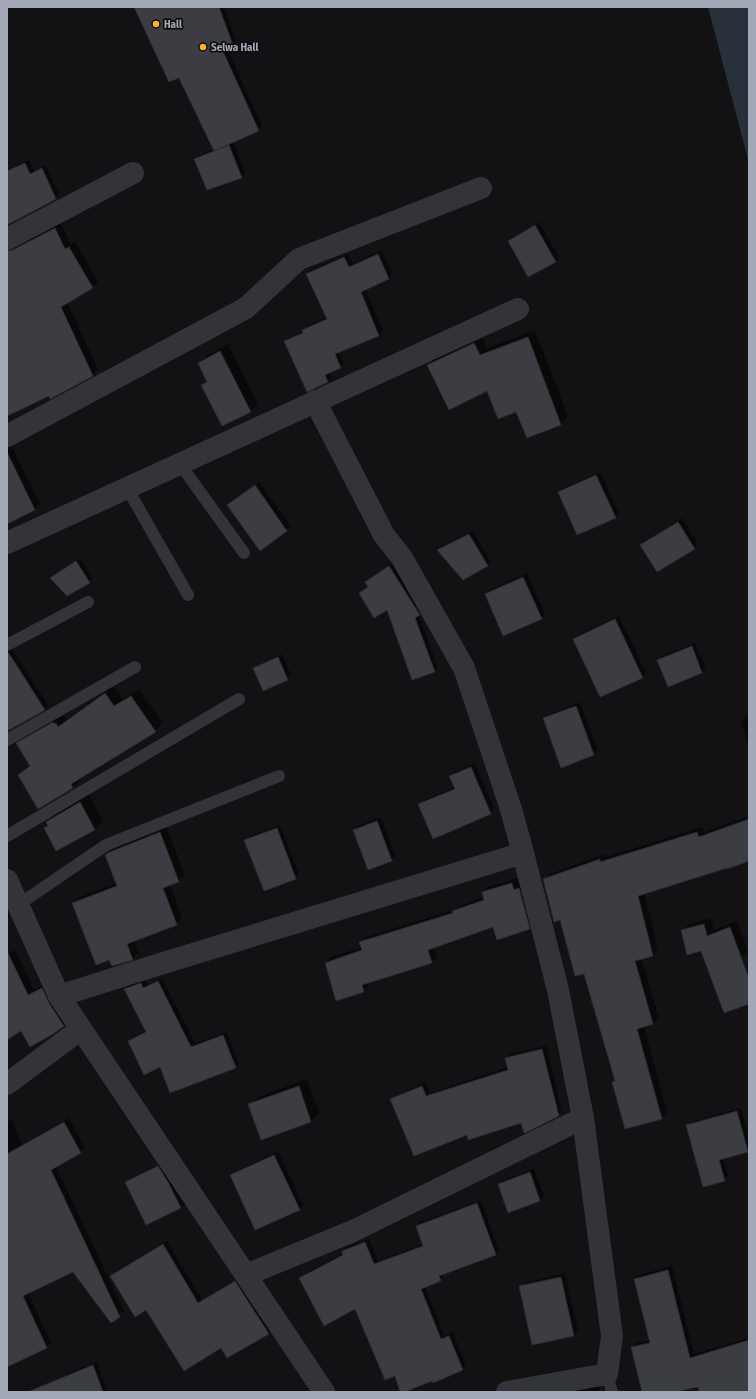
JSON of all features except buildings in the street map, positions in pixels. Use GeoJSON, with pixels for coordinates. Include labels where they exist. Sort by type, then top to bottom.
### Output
{"type":"FeatureCollection","features":[{"type":"Feature","properties":{"kind":"street"},"geometry":{"type":"LineString","coordinates":[[7,239],[133,173]]}},
{"type":"Feature","properties":{"kind":"street"},"geometry":{"type":"LineString","coordinates":[[7,436],[246,308],[299,259],[481,188]]}},
{"type":"Feature","properties":{"kind":"street"},"geometry":{"type":"LineString","coordinates":[[7,543],[518,309]]}},
{"type":"Feature","properties":{"kind":"street"},"geometry":{"type":"LineString","coordinates":[[316,401],[384,535],[402,558],[464,668],[511,809],[523,853],[558,990],[583,1118],[612,1336],[610,1383],[507,1392]]}},
{"type":"Feature","properties":{"kind":"street"},"geometry":{"type":"LineString","coordinates":[[59,996],[523,853]]}},
{"type":"Feature","properties":{"kind":"street"},"geometry":{"type":"LineString","coordinates":[[7,880],[59,996],[324,1392]]}},
{"type":"Feature","properties":{"kind":"street"},"geometry":{"type":"LineString","coordinates":[[7,1084],[81,1029]]}},
{"type":"Feature","properties":{"kind":"street"},"geometry":{"type":"LineString","coordinates":[[246,1275],[353,1231],[583,1118]]}},
{"type":"Feature","properties":{"kind":"lane"},"geometry":{"type":"LineString","coordinates":[[180,464],[244,553]]}},
{"type":"Feature","properties":{"kind":"lane"},"geometry":{"type":"LineString","coordinates":[[127,488],[188,595]]}},
{"type":"Feature","properties":{"kind":"lane"},"geometry":{"type":"LineString","coordinates":[[7,645],[88,602]]}},
{"type":"Feature","properties":{"kind":"lane"},"geometry":{"type":"LineString","coordinates":[[7,740],[135,667]]}},
{"type":"Feature","properties":{"kind":"lane"},"geometry":{"type":"LineString","coordinates":[[7,836],[239,699]]}},
{"type":"Feature","properties":{"kind":"lane"},"geometry":{"type":"LineString","coordinates":[[18,905],[106,845],[279,776]]}},
{"type":"Feature","properties":{"kind":"shaded area"},"geometry":{"type":"Polygon","coordinates":[[[708,7],[749,7],[749,163],[708,7]]]}},
{"type":"Feature","properties":{"kind":"place","name":"Hall"},"geometry":{"type":"Point","coordinates":[156,24]}},
{"type":"Feature","properties":{"kind":"place","name":"Selwa Hall"},"geometry":{"type":"Point","coordinates":[203,47]}}]}
